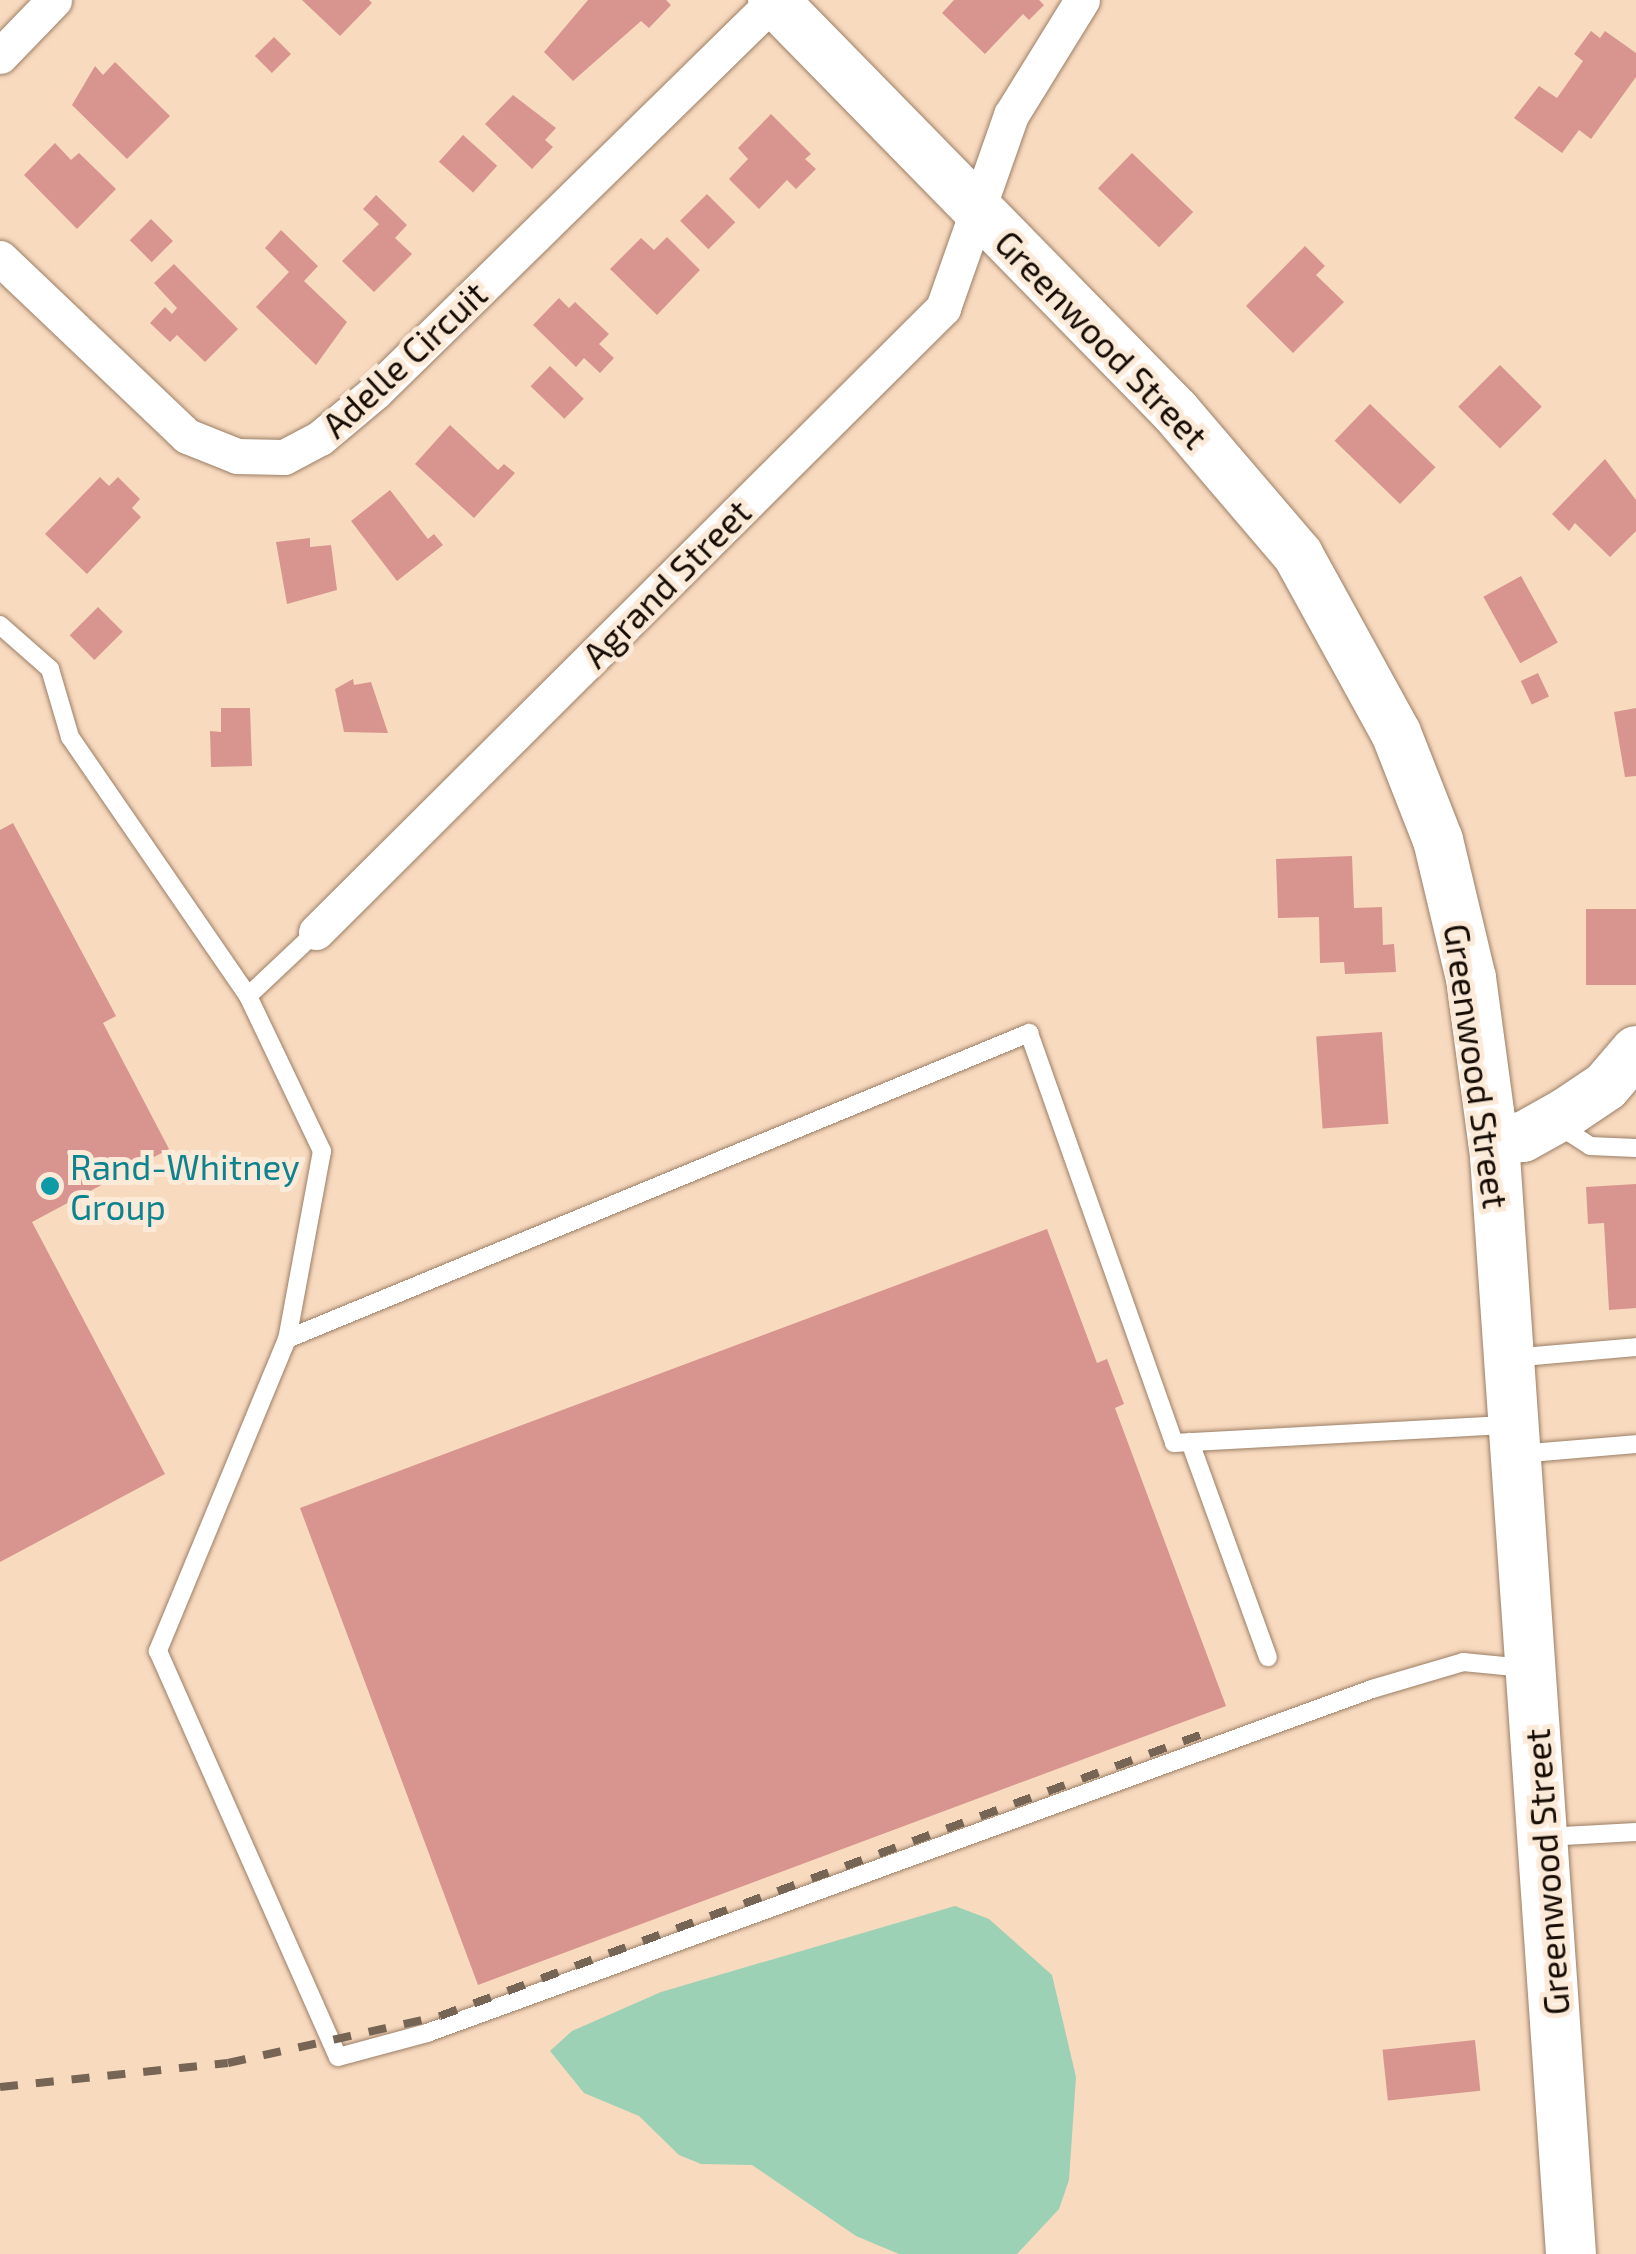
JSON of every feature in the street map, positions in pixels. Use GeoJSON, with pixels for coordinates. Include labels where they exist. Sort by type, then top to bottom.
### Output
{"type":"FeatureCollection","features":[{"type":"Feature","properties":{"kind":"main road","name":"Greenwood Street"},"geometry":{"type":"LineString","coordinates":[[774,0],[1247,492],[1344,628],[1438,840],[1471,978],[1493,1140],[1517,1439],[1571,2254]]}},
{"type":"Feature","properties":{"kind":"main road"},"geometry":{"type":"LineString","coordinates":[[1493,1140],[1552,1121],[1606,1086],[1636,1051]]}},
{"type":"Feature","properties":{"kind":"street"},"geometry":{"type":"LineString","coordinates":[[0,56],[54,0]]}},
{"type":"Feature","properties":{"kind":"street","name":"Adelle Circuit"},"geometry":{"type":"LineString","coordinates":[[0,258],[187,436],[237,456],[284,456],[320,438],[375,392],[774,0]]}},
{"type":"Feature","properties":{"kind":"street","name":"Agrand Street"},"geometry":{"type":"LineString","coordinates":[[316,932],[943,308],[973,208],[1011,115],[1082,0]]}},
{"type":"Feature","properties":{"kind":"lane"},"geometry":{"type":"LineString","coordinates":[[0,625],[50,669],[70,737],[248,996],[322,1151],[287,1338],[158,1651],[338,2057],[427,2032],[1372,1690],[1463,1662],[1533,1669]]}},
{"type":"Feature","properties":{"kind":"lane"},"geometry":{"type":"LineString","coordinates":[[248,996],[316,932]]}},
{"type":"Feature","properties":{"kind":"lane"},"geometry":{"type":"LineString","coordinates":[[287,1338],[1029,1033],[1174,1444],[1517,1439],[1636,1444]]}},
{"type":"Feature","properties":{"kind":"lane"},"geometry":{"type":"LineString","coordinates":[[1552,1121],[1590,1146],[1636,1148]]}},
{"type":"Feature","properties":{"kind":"lane"},"geometry":{"type":"LineString","coordinates":[[1511,1358],[1636,1347]]}},
{"type":"Feature","properties":{"kind":"lane"},"geometry":{"type":"LineString","coordinates":[[1190,1442],[1268,1657]]}},
{"type":"Feature","properties":{"kind":"lane"},"geometry":{"type":"LineString","coordinates":[[1544,1838],[1636,1832]]}},
{"type":"Feature","properties":{"kind":"green space"},"geometry":{"type":"Polygon","coordinates":[[[955,1906],[989,1919],[1052,1975],[1076,2077],[1069,2180],[1059,2209],[1017,2254],[899,2254],[856,2236],[752,2165],[701,2164],[679,2155],[639,2116],[584,2093],[550,2051],[572,2031],[661,1992],[955,1906]]]}},
{"type":"Feature","properties":{"kind":"building"},"geometry":{"type":"Polygon","coordinates":[[[302,0],[369,0],[372,3],[340,36],[302,0]]]}},
{"type":"Feature","properties":{"kind":"building"},"geometry":{"type":"Polygon","coordinates":[[[588,0],[666,0],[671,5],[649,28],[641,21],[573,81],[544,52],[588,0]]]}},
{"type":"Feature","properties":{"kind":"building"},"geometry":{"type":"Polygon","coordinates":[[[954,0],[1039,0],[1044,5],[1029,20],[1023,14],[985,54],[942,13],[954,0]]]}},
{"type":"Feature","properties":{"kind":"building"},"geometry":{"type":"Polygon","coordinates":[[[1591,31],[1600,38],[1605,31],[1636,53],[1636,77],[1591,139],[1579,130],[1562,153],[1514,118],[1539,86],[1557,98],[1583,61],[1574,54],[1591,31]]]}},
{"type":"Feature","properties":{"kind":"building"},"geometry":{"type":"Polygon","coordinates":[[[274,37],[291,54],[272,73],[255,56],[274,37]]]}},
{"type":"Feature","properties":{"kind":"building"},"geometry":{"type":"Polygon","coordinates":[[[115,62],[170,116],[127,159],[72,105],[95,66],[103,75],[115,62]]]}},
{"type":"Feature","properties":{"kind":"building"},"geometry":{"type":"Polygon","coordinates":[[[513,95],[556,128],[545,140],[553,147],[532,169],[485,124],[513,95]]]}},
{"type":"Feature","properties":{"kind":"building"},"geometry":{"type":"Polygon","coordinates":[[[771,114],[811,154],[805,159],[816,169],[796,189],[787,180],[759,209],[729,179],[748,159],[738,148],[771,114]]]}},
{"type":"Feature","properties":{"kind":"building"},"geometry":{"type":"Polygon","coordinates":[[[463,135],[497,166],[473,193],[439,162],[463,135]]]}},
{"type":"Feature","properties":{"kind":"building"},"geometry":{"type":"Polygon","coordinates":[[[55,143],[71,160],[79,153],[116,189],[77,229],[24,175],[55,143]]]}},
{"type":"Feature","properties":{"kind":"building"},"geometry":{"type":"Polygon","coordinates":[[[1132,153],[1193,212],[1159,247],[1098,188],[1132,153]]]}},
{"type":"Feature","properties":{"kind":"building"},"geometry":{"type":"Polygon","coordinates":[[[707,194],[735,222],[708,249],[680,221],[707,194]]]}},
{"type":"Feature","properties":{"kind":"building"},"geometry":{"type":"Polygon","coordinates":[[[376,195],[407,225],[395,238],[412,254],[374,292],[342,261],[379,224],[363,209],[376,195]]]}},
{"type":"Feature","properties":{"kind":"building"},"geometry":{"type":"Polygon","coordinates":[[[151,219],[173,241],[152,262],[130,240],[151,219]]]}},
{"type":"Feature","properties":{"kind":"building"},"geometry":{"type":"Polygon","coordinates":[[[281,230],[318,266],[304,281],[347,322],[316,365],[256,307],[289,272],[265,248],[281,230]]]}},
{"type":"Feature","properties":{"kind":"building"},"geometry":{"type":"Polygon","coordinates":[[[667,237],[700,270],[657,315],[610,269],[641,238],[654,250],[667,237]]]}},
{"type":"Feature","properties":{"kind":"building"},"geometry":{"type":"Polygon","coordinates":[[[1305,246],[1325,266],[1316,275],[1344,302],[1293,353],[1246,306],[1305,246]]]}},
{"type":"Feature","properties":{"kind":"building"},"geometry":{"type":"Polygon","coordinates":[[[174,264],[238,329],[205,362],[177,335],[170,342],[150,323],[165,307],[172,314],[177,308],[154,283],[174,264]]]}},
{"type":"Feature","properties":{"kind":"building"},"geometry":{"type":"Polygon","coordinates":[[[559,298],[569,308],[575,302],[609,334],[599,344],[614,358],[600,373],[584,358],[576,367],[533,325],[559,298]]]}},
{"type":"Feature","properties":{"kind":"building"},"geometry":{"type":"Polygon","coordinates":[[[1500,365],[1542,407],[1500,448],[1458,407],[1500,365]]]}},
{"type":"Feature","properties":{"kind":"building"},"geometry":{"type":"Polygon","coordinates":[[[550,366],[584,399],[564,419],[531,386],[550,366]]]}},
{"type":"Feature","properties":{"kind":"building"},"geometry":{"type":"Polygon","coordinates":[[[1370,404],[1435,467],[1400,504],[1335,441],[1370,404]]]}},
{"type":"Feature","properties":{"kind":"building"},"geometry":{"type":"Polygon","coordinates":[[[450,425],[498,470],[504,464],[515,473],[474,518],[415,464],[450,425]]]}},
{"type":"Feature","properties":{"kind":"building"},"geometry":{"type":"Polygon","coordinates":[[[1605,459],[1636,500],[1636,531],[1610,557],[1575,523],[1569,531],[1552,514],[1605,459]]]}},
{"type":"Feature","properties":{"kind":"building"},"geometry":{"type":"Polygon","coordinates":[[[100,477],[109,486],[118,477],[140,499],[132,508],[141,517],[87,574],[45,534],[100,477]]]}},
{"type":"Feature","properties":{"kind":"building"},"geometry":{"type":"Polygon","coordinates":[[[390,490],[428,539],[434,534],[443,545],[397,581],[351,521],[390,490]]]}},
{"type":"Feature","properties":{"kind":"building"},"geometry":{"type":"Polygon","coordinates":[[[310,538],[310,547],[331,545],[337,590],[287,604],[276,542],[310,538]]]}},
{"type":"Feature","properties":{"kind":"building"},"geometry":{"type":"Polygon","coordinates":[[[1521,576],[1558,642],[1520,663],[1483,597],[1521,576]]]}},
{"type":"Feature","properties":{"kind":"building"},"geometry":{"type":"Polygon","coordinates":[[[98,607],[123,632],[94,660],[70,635],[98,607]]]}},
{"type":"Feature","properties":{"kind":"building"},"geometry":{"type":"Polygon","coordinates":[[[1538,673],[1549,697],[1532,705],[1521,681],[1538,673]]]}},
{"type":"Feature","properties":{"kind":"building"},"geometry":{"type":"Polygon","coordinates":[[[353,679],[354,685],[371,682],[388,733],[344,732],[335,689],[353,679]]]}},
{"type":"Feature","properties":{"kind":"building"},"geometry":{"type":"Polygon","coordinates":[[[221,708],[250,708],[252,766],[211,767],[210,731],[221,732],[221,708]]]}},
{"type":"Feature","properties":{"kind":"building"},"geometry":{"type":"Polygon","coordinates":[[[1636,708],[1636,776],[1625,777],[1614,712],[1636,708]]]}},
{"type":"Feature","properties":{"kind":"building","name":"Rand-Whitney Group"},"geometry":{"type":"Polygon","coordinates":[[[13,823],[116,1016],[103,1023],[169,1149],[32,1222],[165,1474],[0,1562],[0,830],[13,823]]]}},
{"type":"Feature","properties":{"kind":"building"},"geometry":{"type":"Polygon","coordinates":[[[1352,856],[1354,908],[1382,907],[1383,945],[1394,944],[1396,972],[1345,974],[1344,962],[1320,963],[1319,917],[1278,918],[1276,859],[1352,856]]]}},
{"type":"Feature","properties":{"kind":"building"},"geometry":{"type":"Polygon","coordinates":[[[1586,909],[1636,909],[1636,985],[1586,985],[1586,909]]]}},
{"type":"Feature","properties":{"kind":"building"},"geometry":{"type":"Polygon","coordinates":[[[1382,1032],[1388,1124],[1323,1128],[1316,1037],[1382,1032]]]}},
{"type":"Feature","properties":{"kind":"building"},"geometry":{"type":"Polygon","coordinates":[[[1636,1184],[1636,1308],[1609,1310],[1604,1223],[1588,1224],[1586,1187],[1636,1184]]]}},
{"type":"Feature","properties":{"kind":"building"},"geometry":{"type":"Polygon","coordinates":[[[1047,1229],[1097,1363],[1107,1359],[1124,1404],[1115,1408],[1226,1706],[478,1985],[300,1508],[1047,1229]]]}},
{"type":"Feature","properties":{"kind":"building"},"geometry":{"type":"Polygon","coordinates":[[[1475,2040],[1480,2091],[1388,2100],[1383,2050],[1475,2040]]]}},
{"type":"Feature","properties":{"kind":"railway"},"geometry":{"type":"LineString","coordinates":[[0,2087],[228,2063],[440,2016],[1200,1735]]}},
{"type":"Feature","properties":{"kind":"place","name":"Rand-Whitney Group"},"geometry":{"type":"Point","coordinates":[50,1186]}}]}
